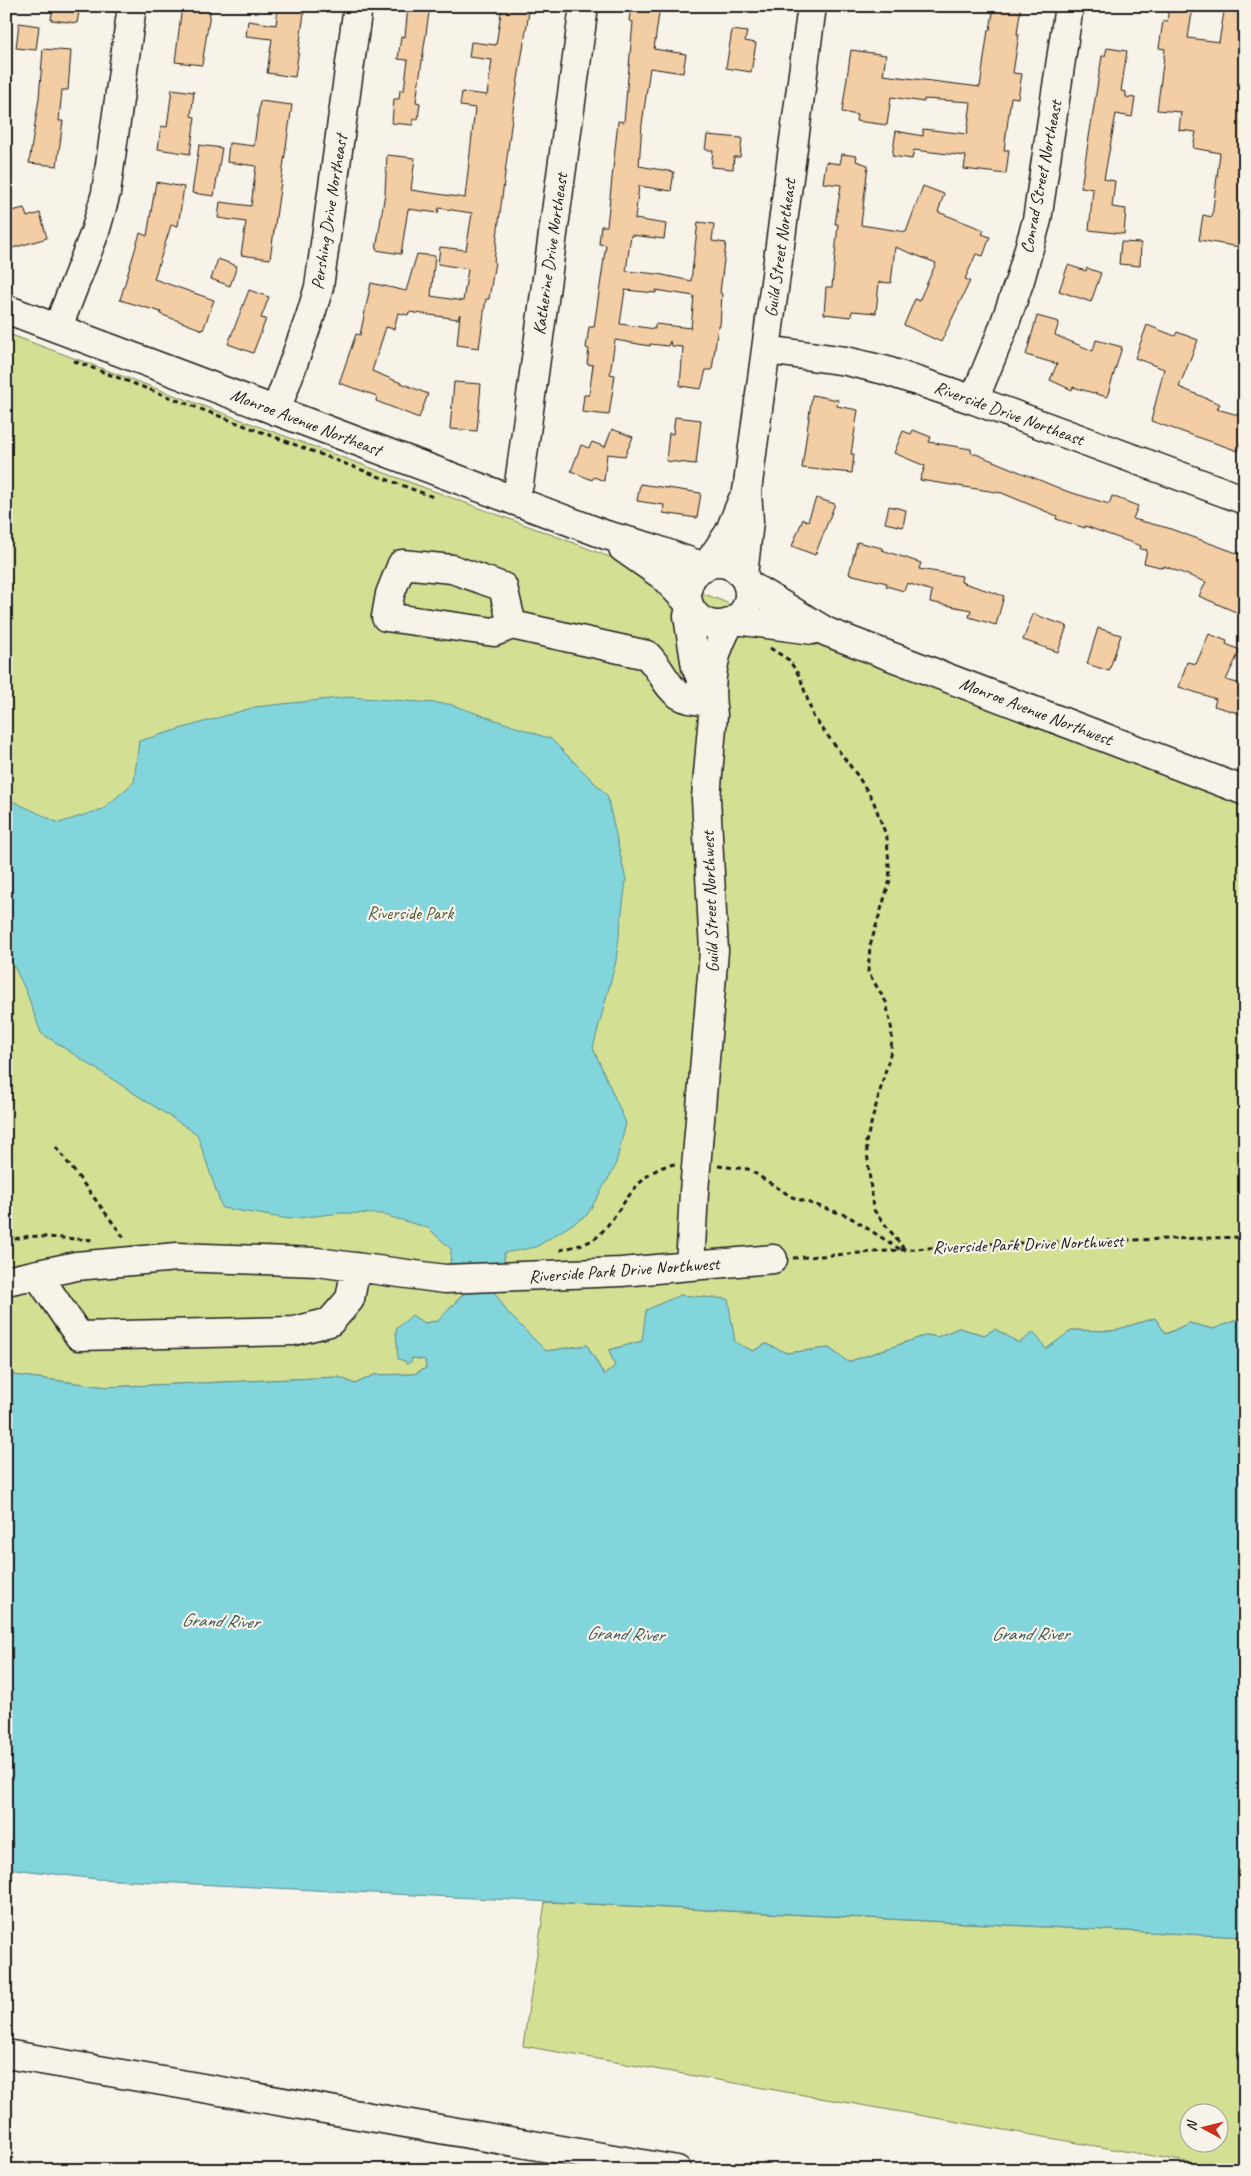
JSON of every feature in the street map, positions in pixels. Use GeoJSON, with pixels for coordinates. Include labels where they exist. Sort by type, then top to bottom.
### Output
{"type":"FeatureCollection","features":[{"type":"Feature","properties":{"kind":"main road"},"geometry":{"type":"LineString","coordinates":[[58,327],[95,232],[106,193],[132,6]]}},
{"type":"Feature","properties":{"kind":"main road","name":"Pershing Drive Northeast"},"geometry":{"type":"LineString","coordinates":[[276,411],[319,287],[358,6]]}},
{"type":"Feature","properties":{"kind":"main road","name":"Katherine Drive Northeast"},"geometry":{"type":"LineString","coordinates":[[513,500],[519,484],[584,6]]}},
{"type":"Feature","properties":{"kind":"main road","name":"Guild Street Northeast"},"geometry":{"type":"LineString","coordinates":[[745,580],[749,521],[747,491],[812,6]]}},
{"type":"Feature","properties":{"kind":"main road","name":"Conrad Street Northeast"},"geometry":{"type":"LineString","coordinates":[[974,400],[1001,334],[1020,280],[1037,220],[1069,6]]}},
{"type":"Feature","properties":{"kind":"main road","name":"Monroe Avenue Northeast"},"geometry":{"type":"LineString","coordinates":[[6,309],[606,535],[706,566]]}},
{"type":"Feature","properties":{"kind":"main road","name":"Riverside Drive Northeast"},"geometry":{"type":"LineString","coordinates":[[767,350],[846,361],[884,370],[974,400],[1245,500]]}},
{"type":"Feature","properties":{"kind":"main road","name":"Guild Street Northeast"},"geometry":{"type":"LineString","coordinates":[[706,566],[729,534],[747,491]]}},
{"type":"Feature","properties":{"kind":"main road","name":"Monroe Avenue Northeast"},"geometry":{"type":"LineString","coordinates":[[606,535],[663,576],[689,605]]}},
{"type":"Feature","properties":{"kind":"main road"},"geometry":{"type":"LineString","coordinates":[[717,563],[727,565],[736,569],[745,580],[749,594],[747,604],[742,613],[733,621],[712,625],[696,616],[689,605],[689,583],[693,575],[706,566],[717,563]]}},
{"type":"Feature","properties":{"kind":"main road","name":"Monroe Avenue Northwest"},"geometry":{"type":"LineString","coordinates":[[745,580],[827,632],[1245,791]]}},
{"type":"Feature","properties":{"kind":"main road","name":"Guild Street Northwest"},"geometry":{"type":"LineString","coordinates":[[689,605],[688,616],[696,667],[711,701]]}},
{"type":"Feature","properties":{"kind":"main road","name":"Monroe Avenue Northwest"},"geometry":{"type":"LineString","coordinates":[[733,621],[827,632]]}},
{"type":"Feature","properties":{"kind":"main road","name":"Guild Street Northwest"},"geometry":{"type":"LineString","coordinates":[[690,1266],[694,1192],[714,951],[706,798],[713,715],[711,701],[713,668],[717,648],[733,621]]}},
{"type":"Feature","properties":{"kind":"main road"},"geometry":{"type":"LineString","coordinates":[[512,625],[646,655],[671,690],[677,695],[698,701],[711,701]]}},
{"type":"Feature","properties":{"kind":"main road","name":"Riverside Park Drive Northwest"},"geometry":{"type":"LineString","coordinates":[[6,1282],[76,1266],[177,1257],[317,1262],[445,1279],[622,1272],[773,1259]]}},
{"type":"Feature","properties":{"kind":"main road"},"geometry":{"type":"LineString","coordinates":[[37,1274],[79,1336],[294,1331],[330,1322],[350,1299],[356,1266]]}},
{"type":"Feature","properties":{"kind":"main road"},"geometry":{"type":"LineString","coordinates":[[6,2054],[677,2170]]}},
{"type":"Feature","properties":{"kind":"path"},"geometry":{"type":"LineString","coordinates":[[782,654],[789,660],[800,677],[813,716],[857,775],[872,800],[887,838],[890,880],[870,946],[868,972],[886,1002],[892,1031],[890,1051],[866,1142],[873,1209],[903,1250]]}},
{"type":"Feature","properties":{"kind":"path"},"geometry":{"type":"LineString","coordinates":[[56,1147],[126,1241]]}},
{"type":"Feature","properties":{"kind":"path","name":"Riverside Park Drive Northwest"},"geometry":{"type":"LineString","coordinates":[[773,1259],[992,1244],[1245,1237]]}},
{"type":"Feature","properties":{"kind":"green space","name":"Riverside Park"},"geometry":{"type":"Polygon","coordinates":[[[6,333],[566,540],[1245,805],[1245,1319],[1242,1318],[1213,1329],[1189,1323],[1166,1334],[1155,1318],[1112,1331],[1072,1330],[1046,1350],[1019,1343],[995,1329],[984,1335],[959,1328],[937,1337],[927,1335],[848,1362],[829,1348],[787,1353],[766,1344],[753,1351],[735,1343],[642,1341],[609,1350],[615,1366],[604,1375],[587,1345],[546,1351],[438,1321],[424,1323],[411,1358],[425,1359],[426,1368],[414,1374],[374,1375],[355,1384],[339,1377],[107,1387],[6,1374],[6,333]]]}},
{"type":"Feature","properties":{"kind":"green space"},"geometry":{"type":"Polygon","coordinates":[[[545,1902],[1245,1937],[1245,2170],[1233,2170],[523,2046],[545,1902]]]}},
{"type":"Feature","properties":{"kind":"water","name":"Grand River"},"geometry":{"type":"Polygon","coordinates":[[[348,697],[449,704],[551,739],[607,795],[626,880],[616,961],[593,1048],[626,1123],[615,1167],[587,1215],[536,1247],[504,1253],[504,1264],[493,1290],[508,1313],[546,1351],[587,1345],[604,1375],[615,1366],[609,1350],[642,1341],[646,1310],[680,1295],[728,1299],[735,1342],[753,1351],[766,1344],[787,1353],[829,1348],[848,1362],[927,1335],[937,1337],[959,1328],[984,1335],[995,1329],[1019,1343],[1034,1332],[1046,1349],[1072,1330],[1112,1331],[1155,1318],[1166,1334],[1189,1323],[1213,1329],[1242,1318],[1245,1319],[1245,1937],[96,1879],[6,1868],[6,1374],[107,1387],[339,1377],[355,1384],[374,1375],[414,1374],[426,1368],[425,1360],[412,1358],[411,1362],[406,1364],[405,1361],[398,1359],[396,1329],[412,1315],[424,1323],[438,1321],[466,1291],[450,1267],[451,1249],[428,1228],[381,1214],[341,1213],[289,1219],[222,1208],[197,1134],[41,1033],[26,991],[6,950],[6,798],[59,823],[103,809],[134,782],[139,741],[255,707],[348,697]]]}},
{"type":"Feature","properties":{"kind":"building"},"geometry":{"type":"Polygon","coordinates":[[[53,6],[80,6],[77,23],[51,20],[53,6]]]}},
{"type":"Feature","properties":{"kind":"building"},"geometry":{"type":"Polygon","coordinates":[[[182,6],[211,6],[202,65],[175,62],[182,6]]]}},
{"type":"Feature","properties":{"kind":"building"},"geometry":{"type":"Polygon","coordinates":[[[278,6],[305,6],[295,77],[267,73],[272,39],[246,36],[248,21],[276,25],[278,6]]]}},
{"type":"Feature","properties":{"kind":"building"},"geometry":{"type":"Polygon","coordinates":[[[408,6],[430,6],[416,102],[420,103],[418,119],[413,119],[413,125],[392,123],[394,99],[399,99],[400,90],[404,90],[408,60],[398,59],[401,36],[405,37],[408,6]]]}},
{"type":"Feature","properties":{"kind":"building"},"geometry":{"type":"Polygon","coordinates":[[[502,6],[530,6],[513,110],[495,262],[489,299],[486,299],[479,348],[457,345],[460,314],[458,319],[409,312],[408,315],[398,313],[394,329],[386,327],[372,371],[428,394],[419,418],[376,401],[377,396],[339,383],[356,334],[360,335],[371,283],[406,291],[417,254],[435,256],[431,296],[463,301],[468,269],[438,264],[440,247],[466,250],[472,213],[439,208],[438,213],[408,209],[401,254],[376,250],[385,193],[387,155],[415,158],[411,190],[465,198],[475,108],[460,106],[462,92],[487,95],[492,60],[469,57],[471,42],[496,45],[502,6]]]}},
{"type":"Feature","properties":{"kind":"building"},"geometry":{"type":"Polygon","coordinates":[[[631,6],[660,6],[654,49],[686,54],[683,73],[650,68],[642,124],[639,166],[674,172],[671,191],[639,186],[635,219],[666,224],[664,239],[631,235],[626,271],[658,274],[691,281],[698,222],[714,224],[712,241],[726,243],[720,293],[722,294],[720,326],[718,326],[712,370],[706,370],[701,389],[680,386],[683,347],[671,346],[670,341],[668,346],[650,344],[650,346],[615,340],[610,374],[615,375],[609,415],[582,412],[584,395],[589,395],[593,365],[587,364],[589,349],[586,348],[589,327],[594,327],[606,245],[599,244],[601,226],[607,226],[618,121],[624,122],[633,22],[629,21],[631,6]],[[625,290],[620,324],[655,329],[655,324],[691,328],[694,296],[656,290],[656,293],[625,290]]]}},
{"type":"Feature","properties":{"kind":"building"},"geometry":{"type":"Polygon","coordinates":[[[994,6],[1021,6],[1013,73],[1022,74],[1018,98],[1011,97],[1004,150],[1009,150],[1006,174],[964,169],[966,156],[914,150],[912,159],[892,156],[896,131],[923,136],[923,129],[967,134],[971,102],[924,99],[924,102],[891,97],[887,125],[856,121],[857,115],[842,112],[851,50],[886,55],[883,75],[980,87],[988,30],[990,30],[994,6]]]}},
{"type":"Feature","properties":{"kind":"building"},"geometry":{"type":"Polygon","coordinates":[[[1169,6],[1193,6],[1188,38],[1219,42],[1225,6],[1242,9],[1240,25],[1245,25],[1245,248],[1199,240],[1203,215],[1212,217],[1220,153],[1193,148],[1196,132],[1179,130],[1181,112],[1157,110],[1165,49],[1159,48],[1163,21],[1167,22],[1169,6]]]}},
{"type":"Feature","properties":{"kind":"building"},"geometry":{"type":"Polygon","coordinates":[[[19,23],[39,26],[36,50],[16,48],[19,23]]]}},
{"type":"Feature","properties":{"kind":"building"},"geometry":{"type":"Polygon","coordinates":[[[732,30],[747,32],[745,41],[756,43],[751,72],[726,68],[732,30]]]}},
{"type":"Feature","properties":{"kind":"building"},"geometry":{"type":"Polygon","coordinates":[[[1107,48],[1127,51],[1121,91],[1126,92],[1126,97],[1135,98],[1132,117],[1116,114],[1104,179],[1115,181],[1112,207],[1126,209],[1124,234],[1089,230],[1093,189],[1081,187],[1102,56],[1105,56],[1107,48]]]}},
{"type":"Feature","properties":{"kind":"building"},"geometry":{"type":"Polygon","coordinates":[[[43,49],[71,51],[68,90],[62,90],[59,121],[63,121],[57,166],[29,163],[39,98],[43,49]]]}},
{"type":"Feature","properties":{"kind":"building"},"geometry":{"type":"Polygon","coordinates":[[[172,89],[194,92],[191,116],[195,117],[190,154],[158,149],[161,126],[167,127],[172,89]]]}},
{"type":"Feature","properties":{"kind":"building"},"geometry":{"type":"Polygon","coordinates":[[[260,101],[292,105],[270,259],[241,255],[246,222],[218,218],[220,202],[251,206],[256,166],[227,162],[229,143],[254,146],[260,101]]]}},
{"type":"Feature","properties":{"kind":"building"},"geometry":{"type":"Polygon","coordinates":[[[707,135],[742,138],[740,157],[734,157],[733,169],[711,167],[713,150],[705,150],[707,135]]]}},
{"type":"Feature","properties":{"kind":"building"},"geometry":{"type":"Polygon","coordinates":[[[199,145],[222,148],[214,196],[192,193],[199,145]]]}},
{"type":"Feature","properties":{"kind":"building"},"geometry":{"type":"Polygon","coordinates":[[[842,154],[857,156],[856,161],[868,165],[861,225],[906,232],[923,186],[944,194],[938,212],[984,230],[982,234],[990,237],[983,256],[976,254],[965,279],[970,281],[941,342],[904,325],[915,299],[919,301],[936,263],[895,247],[891,283],[879,282],[876,313],[852,311],[851,317],[824,314],[826,287],[832,287],[838,224],[835,224],[841,185],[823,183],[826,162],[840,164],[842,154]]]}},
{"type":"Feature","properties":{"kind":"building"},"geometry":{"type":"Polygon","coordinates":[[[156,182],[184,187],[178,226],[171,225],[154,279],[214,300],[203,330],[160,314],[161,312],[120,300],[140,233],[147,236],[156,182]]]}},
{"type":"Feature","properties":{"kind":"building"},"geometry":{"type":"Polygon","coordinates":[[[24,208],[27,217],[40,213],[47,238],[6,250],[6,223],[10,222],[8,212],[24,208]]]}},
{"type":"Feature","properties":{"kind":"building"},"geometry":{"type":"Polygon","coordinates":[[[1121,242],[1141,243],[1140,266],[1119,264],[1121,242]]]}},
{"type":"Feature","properties":{"kind":"building"},"geometry":{"type":"Polygon","coordinates":[[[218,259],[237,266],[230,286],[211,279],[218,259]]]}},
{"type":"Feature","properties":{"kind":"building"},"geometry":{"type":"Polygon","coordinates":[[[1068,265],[1086,271],[1087,268],[1101,273],[1091,302],[1059,291],[1068,265]]]}},
{"type":"Feature","properties":{"kind":"building"},"geometry":{"type":"Polygon","coordinates":[[[249,290],[269,297],[261,318],[266,319],[253,353],[228,344],[249,290]]]}},
{"type":"Feature","properties":{"kind":"building"},"geometry":{"type":"Polygon","coordinates":[[[1037,316],[1059,322],[1055,335],[1093,351],[1096,340],[1122,347],[1107,397],[1073,387],[1072,390],[1050,380],[1057,364],[1026,355],[1037,316]]]}},
{"type":"Feature","properties":{"kind":"building"},"geometry":{"type":"Polygon","coordinates":[[[1147,325],[1175,336],[1177,332],[1198,340],[1179,387],[1220,404],[1217,409],[1245,417],[1245,428],[1238,451],[1151,421],[1164,369],[1135,358],[1147,325]]]}},
{"type":"Feature","properties":{"kind":"building"},"geometry":{"type":"Polygon","coordinates":[[[454,382],[481,384],[477,431],[450,429],[454,382]]]}},
{"type":"Feature","properties":{"kind":"building"},"geometry":{"type":"Polygon","coordinates":[[[812,395],[838,400],[837,406],[858,410],[851,454],[854,454],[852,473],[802,468],[812,395]]]}},
{"type":"Feature","properties":{"kind":"building"},"geometry":{"type":"Polygon","coordinates":[[[675,417],[701,420],[696,464],[666,461],[669,433],[673,434],[675,417]]]}},
{"type":"Feature","properties":{"kind":"building"},"geometry":{"type":"Polygon","coordinates":[[[612,429],[633,437],[625,456],[607,454],[604,481],[594,477],[592,480],[571,471],[581,445],[589,448],[592,442],[605,447],[612,429]]]}},
{"type":"Feature","properties":{"kind":"building"},"geometry":{"type":"Polygon","coordinates":[[[913,430],[931,437],[929,442],[971,449],[971,452],[1066,491],[1109,504],[1112,496],[1138,506],[1133,519],[1168,528],[1245,556],[1245,616],[1199,596],[1206,582],[1164,566],[1164,568],[1144,563],[1147,550],[1140,549],[1141,546],[1085,526],[1085,528],[1056,519],[1057,516],[1002,493],[920,480],[925,466],[894,453],[903,431],[911,434],[913,430]]]}},
{"type":"Feature","properties":{"kind":"building"},"geometry":{"type":"Polygon","coordinates":[[[640,484],[701,493],[697,518],[663,513],[664,505],[637,501],[640,484]]]}},
{"type":"Feature","properties":{"kind":"building"},"geometry":{"type":"Polygon","coordinates":[[[816,498],[835,504],[815,555],[792,546],[803,519],[808,521],[816,498]]]}},
{"type":"Feature","properties":{"kind":"building"},"geometry":{"type":"Polygon","coordinates":[[[889,506],[906,510],[903,527],[885,523],[889,506]]]}},
{"type":"Feature","properties":{"kind":"building"},"geometry":{"type":"Polygon","coordinates":[[[857,542],[882,548],[882,550],[921,563],[919,569],[962,576],[961,582],[1004,596],[996,625],[969,617],[971,610],[930,602],[932,591],[907,583],[904,591],[886,586],[887,583],[849,574],[857,542]]]}},
{"type":"Feature","properties":{"kind":"building"},"geometry":{"type":"Polygon","coordinates":[[[1033,614],[1067,626],[1058,652],[1023,640],[1033,614]]]}},
{"type":"Feature","properties":{"kind":"building"},"geometry":{"type":"Polygon","coordinates":[[[1098,628],[1121,635],[1109,671],[1087,664],[1098,628]]]}},
{"type":"Feature","properties":{"kind":"building"},"geometry":{"type":"Polygon","coordinates":[[[1209,634],[1227,641],[1226,644],[1240,650],[1226,680],[1245,685],[1245,715],[1214,706],[1216,699],[1179,687],[1187,662],[1196,664],[1209,634]]]}}]}
